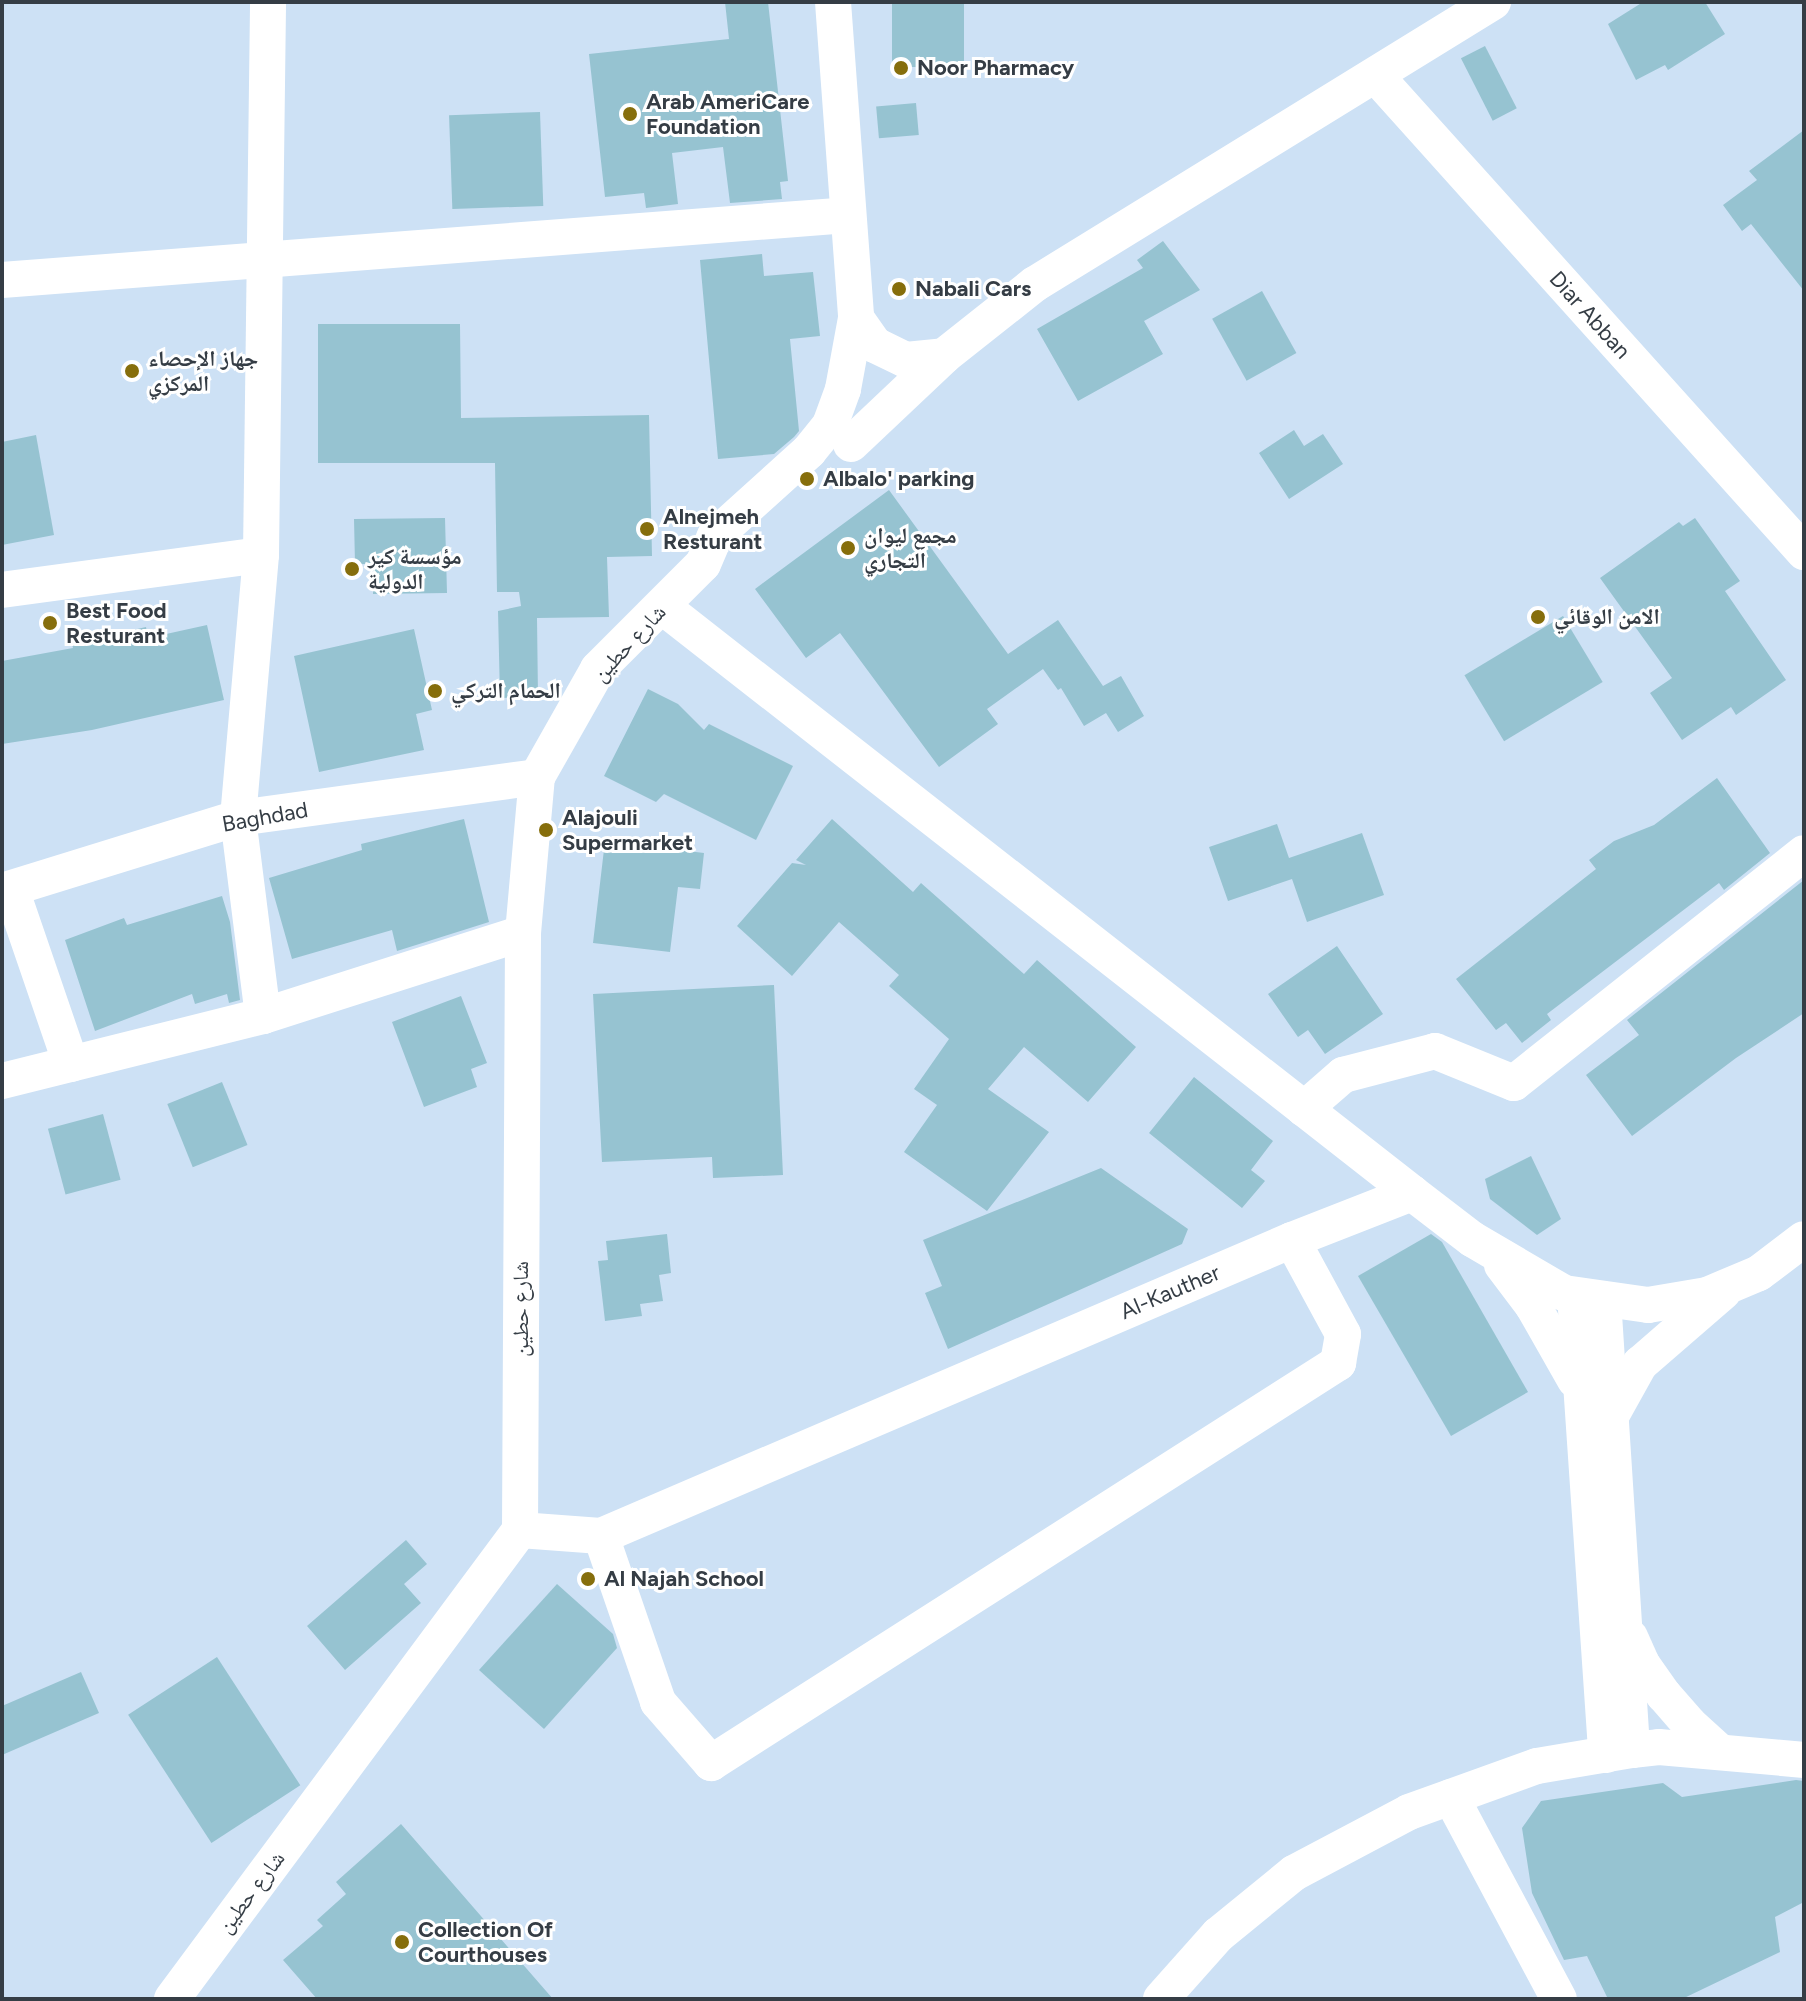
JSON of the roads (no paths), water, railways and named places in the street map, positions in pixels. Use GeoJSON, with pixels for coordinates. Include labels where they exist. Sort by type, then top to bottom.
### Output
{"type":"FeatureCollection","features":[{"type":"Feature","properties":{"kind":"street"},"geometry":{"type":"LineString","coordinates":[[263,1016],[238,818],[261,555],[268,2]]}},
{"type":"Feature","properties":{"kind":"street"},"geometry":{"type":"LineString","coordinates":[[833,2],[856,318],[851,444]]}},
{"type":"Feature","properties":{"kind":"street"},"geometry":{"type":"LineString","coordinates":[[703,564],[730,550],[903,397],[944,356],[1035,284],[1118,230],[1377,77],[1493,2]]}},
{"type":"Feature","properties":{"kind":"street","name":"Diar Abban"},"geometry":{"type":"LineString","coordinates":[[1377,77],[1804,552]]}},
{"type":"Feature","properties":{"kind":"street"},"geometry":{"type":"LineString","coordinates":[[2,280],[848,215]]}},
{"type":"Feature","properties":{"kind":"street"},"geometry":{"type":"LineString","coordinates":[[856,318],[875,345],[906,360],[944,356]]}},
{"type":"Feature","properties":{"kind":"street"},"geometry":{"type":"LineString","coordinates":[[853,393],[903,397]]}},
{"type":"Feature","properties":{"kind":"street"},"geometry":{"type":"LineString","coordinates":[[703,564],[715,536],[809,451],[853,393]]}},
{"type":"Feature","properties":{"kind":"street"},"geometry":{"type":"LineString","coordinates":[[2,590],[261,555]]}},
{"type":"Feature","properties":{"kind":"street","name":"شارع حطين"},"geometry":{"type":"LineString","coordinates":[[172,1999],[520,1530],[523,933],[537,777],[598,669],[703,564]]}},
{"type":"Feature","properties":{"kind":"street"},"geometry":{"type":"LineString","coordinates":[[663,607],[1412,1193],[1488,1248],[1564,1293],[1648,1305],[1707,1295],[1759,1273],[1804,1239]]}},
{"type":"Feature","properties":{"kind":"street","name":"Baghdad"},"geometry":{"type":"LineString","coordinates":[[6,890],[238,818],[537,777]]}},
{"type":"Feature","properties":{"kind":"street"},"geometry":{"type":"LineString","coordinates":[[1304,1109],[1343,1075],[1435,1051],[1514,1083],[1804,853]]}},
{"type":"Feature","properties":{"kind":"street"},"geometry":{"type":"LineString","coordinates":[[6,890],[71,1064]]}},
{"type":"Feature","properties":{"kind":"street"},"geometry":{"type":"LineString","coordinates":[[2,1081],[263,1016],[523,933]]}},
{"type":"Feature","properties":{"kind":"street","name":"Al-Kauther"},"geometry":{"type":"LineString","coordinates":[[520,1530],[601,1536],[1292,1240],[1412,1193]]}},
{"type":"Feature","properties":{"kind":"street"},"geometry":{"type":"LineString","coordinates":[[601,1536],[658,1702],[711,1763],[1338,1363],[1343,1334],[1292,1240]]}},
{"type":"Feature","properties":{"kind":"street"},"geometry":{"type":"LineString","coordinates":[[1488,1248],[1545,1324],[1582,1395]]}},
{"type":"Feature","properties":{"kind":"street"},"geometry":{"type":"LineString","coordinates":[[1611,1417],[1640,1364],[1733,1284]]}},
{"type":"Feature","properties":{"kind":"street"},"geometry":{"type":"LineString","coordinates":[[1589,1297],[1582,1395],[1619,1752]]}},
{"type":"Feature","properties":{"kind":"street"},"geometry":{"type":"LineString","coordinates":[[1589,1297],[1611,1417],[1624,1625],[1619,1752]]}},
{"type":"Feature","properties":{"kind":"street"},"geometry":{"type":"LineString","coordinates":[[1624,1625],[1642,1664],[1664,1695],[1689,1724],[1719,1751]]}},
{"type":"Feature","properties":{"kind":"street"},"geometry":{"type":"LineString","coordinates":[[1161,1999],[1218,1935],[1294,1873],[1409,1812],[1537,1766],[1619,1752],[1659,1747],[1804,1760]]}},
{"type":"Feature","properties":{"kind":"street"},"geometry":{"type":"LineString","coordinates":[[1451,1797],[1559,1999]]}},
{"type":"Feature","properties":{"kind":"place","name":"Noor Pharmacy"},"geometry":{"type":"Point","coordinates":[901,68]}},
{"type":"Feature","properties":{"kind":"place","name":"Arab AmeriCare Foundation"},"geometry":{"type":"Point","coordinates":[630,114]}},
{"type":"Feature","properties":{"kind":"place","name":"Nabali Cars"},"geometry":{"type":"Point","coordinates":[899,289]}},
{"type":"Feature","properties":{"kind":"place","name":"جهاز الإحصاء المركزي"},"geometry":{"type":"Point","coordinates":[132,371]}},
{"type":"Feature","properties":{"kind":"place","name":"Albalo' parking"},"geometry":{"type":"Point","coordinates":[807,479]}},
{"type":"Feature","properties":{"kind":"place","name":"Alnejmeh Resturant"},"geometry":{"type":"Point","coordinates":[647,529]}},
{"type":"Feature","properties":{"kind":"place","name":"مجمع ليوان التجاري"},"geometry":{"type":"Point","coordinates":[848,548]}},
{"type":"Feature","properties":{"kind":"place","name":"مؤسسة كير الدولية"},"geometry":{"type":"Point","coordinates":[352,569]}},
{"type":"Feature","properties":{"kind":"place","name":"الامن الوقائي"},"geometry":{"type":"Point","coordinates":[1538,617]}},
{"type":"Feature","properties":{"kind":"place","name":"Best Food Resturant"},"geometry":{"type":"Point","coordinates":[50,623]}},
{"type":"Feature","properties":{"kind":"place","name":"الحمام التركي"},"geometry":{"type":"Point","coordinates":[435,691]}},
{"type":"Feature","properties":{"kind":"place","name":"Alajouli Supermarket"},"geometry":{"type":"Point","coordinates":[546,830]}},
{"type":"Feature","properties":{"kind":"place","name":"Al Najah School"},"geometry":{"type":"Point","coordinates":[588,1579]}},
{"type":"Feature","properties":{"kind":"place","name":"Collection Of Courthouses"},"geometry":{"type":"Point","coordinates":[402,1942]}}]}
